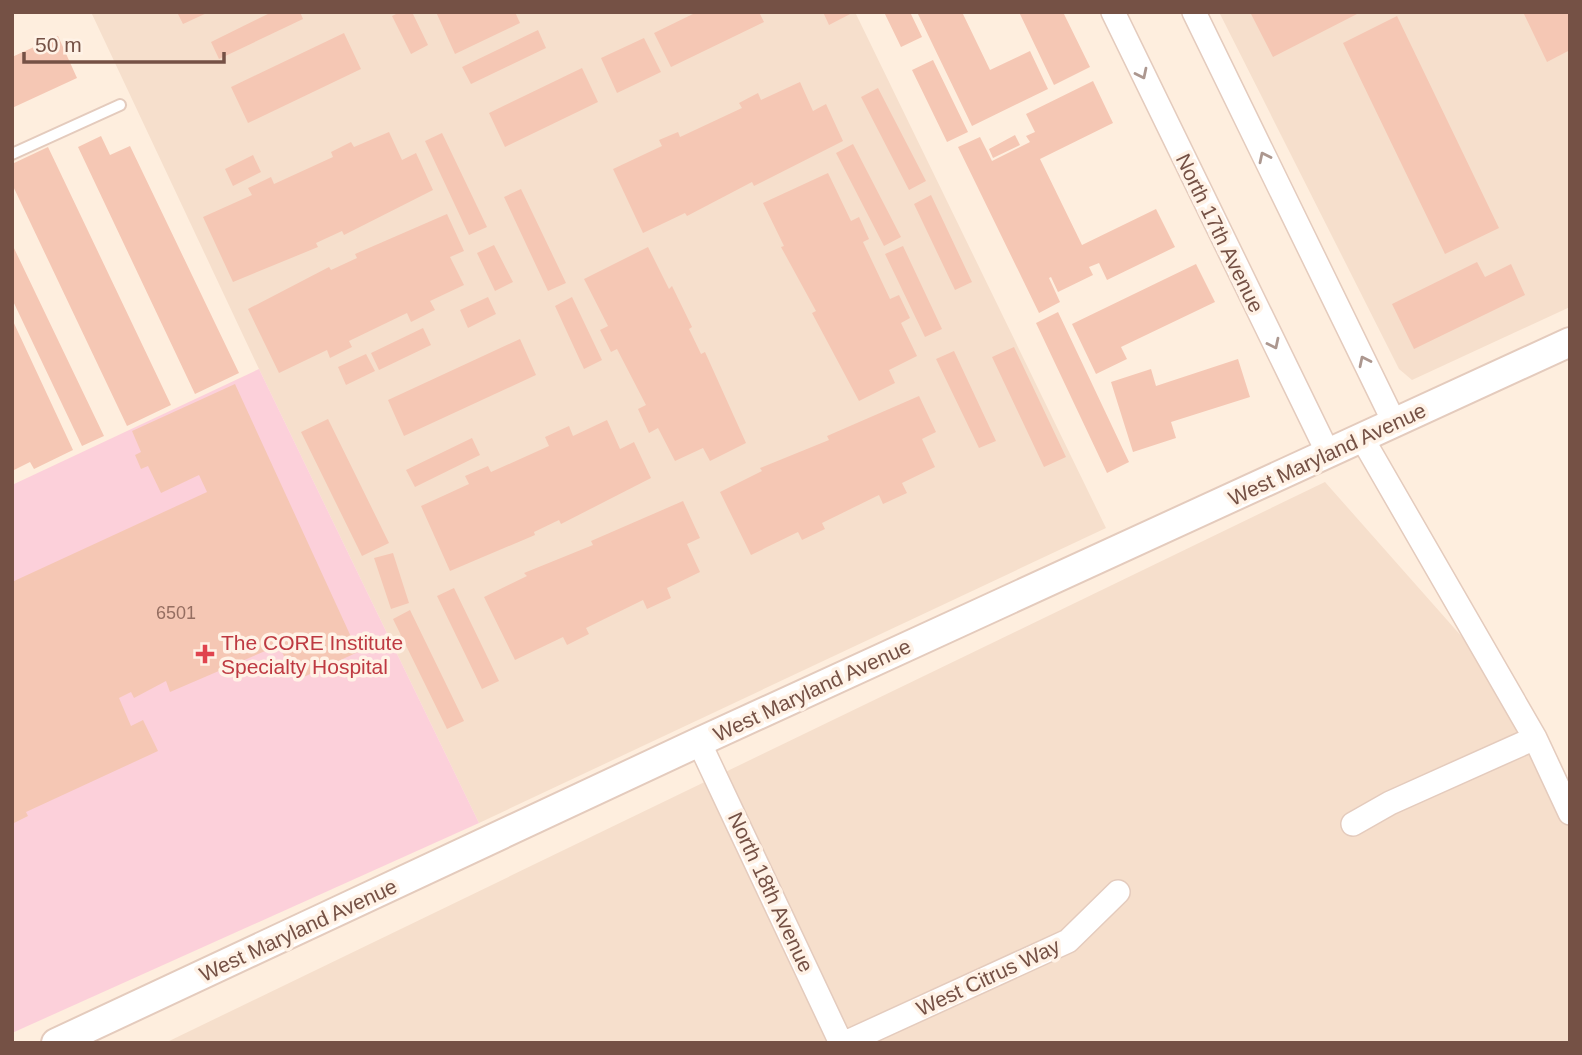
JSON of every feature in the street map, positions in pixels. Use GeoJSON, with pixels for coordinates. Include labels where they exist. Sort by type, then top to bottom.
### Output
{"type":"FeatureCollection","features":[{"type":"Feature","properties":{"kind":"street","name":"North 17th Avenue"},"geometry":{"type":"LineString","coordinates":[[1113,12],[1328,453]]}},
{"type":"Feature","properties":{"kind":"street"},"geometry":{"type":"LineString","coordinates":[[1194,12],[1394,422]]}},
{"type":"Feature","properties":{"kind":"street","name":"West Maryland Avenue"},"geometry":{"type":"LineString","coordinates":[[57,1043],[699,742],[1570,342]]}},
{"type":"Feature","properties":{"kind":"street"},"geometry":{"type":"LineString","coordinates":[[1362,438],[1535,738],[1570,813]]}},
{"type":"Feature","properties":{"kind":"street"},"geometry":{"type":"LineString","coordinates":[[1353,824],[1390,803],[1535,738]]}},
{"type":"Feature","properties":{"kind":"street","name":"North 18th Avenue"},"geometry":{"type":"LineString","coordinates":[[699,742],[843,1043]]}},
{"type":"Feature","properties":{"kind":"street","name":"West Citrus Way"},"geometry":{"type":"LineString","coordinates":[[843,1043],[1068,941],[1118,892]]}},
{"type":"Feature","properties":{"kind":"lane"},"geometry":{"type":"LineString","coordinates":[[12,154],[120,105]]}},
{"type":"Feature","properties":{"kind":"shaded area"},"geometry":{"type":"Polygon","coordinates":[[[91,12],[855,12],[1106,528],[479,823],[259,369],[91,12]]]}},
{"type":"Feature","properties":{"kind":"shaded area"},"geometry":{"type":"Polygon","coordinates":[[[1219,12],[1570,12],[1570,307],[1412,380],[1399,369],[1219,12]]]}},
{"type":"Feature","properties":{"kind":"shaded area","name":"The CORE Institute Specialty Hospital"},"geometry":{"type":"Polygon","coordinates":[[[259,369],[479,823],[12,1033],[12,485],[259,369]]]}},
{"type":"Feature","properties":{"kind":"shaded area"},"geometry":{"type":"Polygon","coordinates":[[[1325,482],[1539,724],[1570,789],[1570,1043],[165,1043],[1325,482]]]}},
{"type":"Feature","properties":{"kind":"building"},"geometry":{"type":"Polygon","coordinates":[[[177,12],[209,12],[183,24],[177,12]]]}},
{"type":"Feature","properties":{"kind":"building"},"geometry":{"type":"Polygon","coordinates":[[[272,12],[300,12],[303,19],[219,59],[211,42],[272,12]]]}},
{"type":"Feature","properties":{"kind":"building"},"geometry":{"type":"Polygon","coordinates":[[[400,12],[412,12],[428,45],[411,54],[392,16],[400,12]]]}},
{"type":"Feature","properties":{"kind":"building"},"geometry":{"type":"Polygon","coordinates":[[[436,12],[515,12],[520,23],[455,54],[436,12]]]}},
{"type":"Feature","properties":{"kind":"building"},"geometry":{"type":"Polygon","coordinates":[[[697,12],[759,12],[764,22],[671,67],[654,33],[697,12]]]}},
{"type":"Feature","properties":{"kind":"building"},"geometry":{"type":"Polygon","coordinates":[[[823,12],[854,12],[829,25],[823,12]]]}},
{"type":"Feature","properties":{"kind":"building"},"geometry":{"type":"Polygon","coordinates":[[[884,12],[910,12],[922,37],[901,47],[884,12]]]}},
{"type":"Feature","properties":{"kind":"building"},"geometry":{"type":"Polygon","coordinates":[[[917,12],[962,12],[990,70],[1030,51],[1048,89],[972,126],[917,12]]]}},
{"type":"Feature","properties":{"kind":"building"},"geometry":{"type":"Polygon","coordinates":[[[1019,12],[1063,12],[1090,67],[1054,85],[1019,12]]]}},
{"type":"Feature","properties":{"kind":"building"},"geometry":{"type":"Polygon","coordinates":[[[1250,12],[1356,12],[1357,14],[1273,57],[1250,12]]]}},
{"type":"Feature","properties":{"kind":"building"},"geometry":{"type":"Polygon","coordinates":[[[1523,12],[1570,12],[1570,50],[1547,62],[1523,12]]]}},
{"type":"Feature","properties":{"kind":"building"},"geometry":{"type":"Polygon","coordinates":[[[1397,16],[1499,228],[1445,254],[1343,43],[1397,16]]]}},
{"type":"Feature","properties":{"kind":"building"},"geometry":{"type":"Polygon","coordinates":[[[538,30],[546,48],[471,84],[462,67],[538,30]]]}},
{"type":"Feature","properties":{"kind":"building"},"geometry":{"type":"Polygon","coordinates":[[[344,33],[361,69],[248,123],[231,87],[344,33]]]}},
{"type":"Feature","properties":{"kind":"building"},"geometry":{"type":"Polygon","coordinates":[[[58,36],[77,78],[12,108],[12,57],[58,36]]]}},
{"type":"Feature","properties":{"kind":"building"},"geometry":{"type":"Polygon","coordinates":[[[644,38],[661,72],[617,93],[601,58],[644,38]]]}},
{"type":"Feature","properties":{"kind":"building"},"geometry":{"type":"Polygon","coordinates":[[[933,60],[968,132],[947,142],[912,70],[933,60]]]}},
{"type":"Feature","properties":{"kind":"building"},"geometry":{"type":"Polygon","coordinates":[[[582,68],[598,102],[505,147],[489,113],[582,68]]]}},
{"type":"Feature","properties":{"kind":"building"},"geometry":{"type":"Polygon","coordinates":[[[1093,81],[1113,123],[1040,159],[1082,245],[1156,209],[1175,247],[1107,280],[1099,263],[1089,267],[1093,275],[1058,292],[1051,277],[1049,278],[1060,302],[1039,313],[958,147],[980,137],[992,161],[1030,142],[1026,136],[1035,132],[1026,114],[1093,81]]]}},
{"type":"Feature","properties":{"kind":"building"},"geometry":{"type":"Polygon","coordinates":[[[800,82],[813,111],[826,104],[843,141],[754,186],[752,182],[687,216],[685,213],[643,233],[613,169],[662,146],[659,140],[678,132],[680,137],[742,108],[739,103],[758,93],[761,100],[800,82]]]}},
{"type":"Feature","properties":{"kind":"building"},"geometry":{"type":"Polygon","coordinates":[[[878,88],[926,181],[909,190],[861,97],[878,88]]]}},
{"type":"Feature","properties":{"kind":"building"},"geometry":{"type":"Polygon","coordinates":[[[389,132],[402,160],[416,153],[433,190],[344,235],[342,231],[316,243],[318,247],[233,282],[203,217],[252,195],[248,188],[271,177],[274,184],[333,157],[331,152],[351,142],[354,147],[389,132]]]}},
{"type":"Feature","properties":{"kind":"building"},"geometry":{"type":"Polygon","coordinates":[[[442,133],[487,227],[469,235],[425,141],[442,133]]]}},
{"type":"Feature","properties":{"kind":"building"},"geometry":{"type":"Polygon","coordinates":[[[1015,135],[1020,145],[993,158],[989,149],[1015,135]]]}},
{"type":"Feature","properties":{"kind":"building"},"geometry":{"type":"Polygon","coordinates":[[[101,136],[110,155],[130,146],[239,373],[195,394],[78,147],[101,136]]]}},
{"type":"Feature","properties":{"kind":"building"},"geometry":{"type":"Polygon","coordinates":[[[853,144],[901,237],[884,246],[836,153],[853,144]]]}},
{"type":"Feature","properties":{"kind":"building"},"geometry":{"type":"Polygon","coordinates":[[[48,147],[171,405],[127,426],[12,184],[12,164],[48,147]]]}},
{"type":"Feature","properties":{"kind":"building"},"geometry":{"type":"Polygon","coordinates":[[[253,155],[261,172],[233,186],[225,169],[253,155]]]}},
{"type":"Feature","properties":{"kind":"building"},"geometry":{"type":"Polygon","coordinates":[[[828,173],[851,221],[859,217],[869,239],[863,242],[890,299],[899,295],[910,318],[901,323],[917,356],[889,370],[895,383],[859,401],[812,313],[816,311],[781,247],[784,246],[763,203],[828,173]]]}},
{"type":"Feature","properties":{"kind":"building"},"geometry":{"type":"Polygon","coordinates":[[[521,189],[566,283],[548,291],[504,197],[521,189]]]}},
{"type":"Feature","properties":{"kind":"building"},"geometry":{"type":"Polygon","coordinates":[[[931,195],[972,282],[955,290],[914,204],[931,195]]]}},
{"type":"Feature","properties":{"kind":"building"},"geometry":{"type":"Polygon","coordinates":[[[447,214],[464,251],[450,257],[464,285],[430,301],[435,310],[411,322],[407,313],[349,341],[352,347],[330,358],[327,350],[279,373],[248,309],[329,267],[331,270],[357,258],[355,254],[447,214]]]}},
{"type":"Feature","properties":{"kind":"building"},"geometry":{"type":"Polygon","coordinates":[[[12,244],[104,436],[82,446],[12,299],[12,244]]]}},
{"type":"Feature","properties":{"kind":"building"},"geometry":{"type":"Polygon","coordinates":[[[494,245],[513,282],[495,291],[477,253],[494,245]]]}},
{"type":"Feature","properties":{"kind":"building"},"geometry":{"type":"Polygon","coordinates":[[[903,246],[942,329],[925,337],[885,254],[903,246]]]}},
{"type":"Feature","properties":{"kind":"building"},"geometry":{"type":"Polygon","coordinates":[[[648,247],[669,289],[672,286],[692,327],[689,329],[701,354],[705,352],[746,443],[710,461],[703,448],[675,461],[658,428],[649,433],[638,409],[646,405],[617,349],[611,352],[600,330],[608,326],[584,279],[648,247]]]}},
{"type":"Feature","properties":{"kind":"building"},"geometry":{"type":"Polygon","coordinates":[[[1477,262],[1485,277],[1511,264],[1525,295],[1414,349],[1392,304],[1477,262]]]}},
{"type":"Feature","properties":{"kind":"building"},"geometry":{"type":"Polygon","coordinates":[[[1196,264],[1215,302],[1121,347],[1127,359],[1096,374],[1072,324],[1196,264]]]}},
{"type":"Feature","properties":{"kind":"building"},"geometry":{"type":"Polygon","coordinates":[[[488,297],[496,314],[468,328],[460,310],[488,297]]]}},
{"type":"Feature","properties":{"kind":"building"},"geometry":{"type":"Polygon","coordinates":[[[572,297],[602,360],[584,369],[555,306],[572,297]]]}},
{"type":"Feature","properties":{"kind":"building"},"geometry":{"type":"Polygon","coordinates":[[[1058,312],[1129,462],[1107,473],[1036,323],[1058,312]]]}},
{"type":"Feature","properties":{"kind":"building"},"geometry":{"type":"Polygon","coordinates":[[[12,319],[73,450],[34,469],[30,462],[12,471],[12,319]]]}},
{"type":"Feature","properties":{"kind":"building"},"geometry":{"type":"Polygon","coordinates":[[[423,328],[431,345],[379,370],[371,353],[423,328]]]}},
{"type":"Feature","properties":{"kind":"building"},"geometry":{"type":"Polygon","coordinates":[[[520,339],[536,375],[404,436],[388,400],[520,339]]]}},
{"type":"Feature","properties":{"kind":"building"},"geometry":{"type":"Polygon","coordinates":[[[1014,347],[1066,457],[1044,467],[992,357],[1014,347]]]}},
{"type":"Feature","properties":{"kind":"building"},"geometry":{"type":"Polygon","coordinates":[[[954,351],[996,441],[979,448],[936,359],[954,351]]]}},
{"type":"Feature","properties":{"kind":"building"},"geometry":{"type":"Polygon","coordinates":[[[366,354],[375,371],[346,385],[338,367],[366,354]]]}},
{"type":"Feature","properties":{"kind":"building"},"geometry":{"type":"Polygon","coordinates":[[[1238,359],[1250,397],[1171,422],[1176,438],[1133,452],[1111,382],[1151,369],[1156,386],[1238,359]]]}},
{"type":"Feature","properties":{"kind":"building"},"geometry":{"type":"Polygon","coordinates":[[[235,384],[358,652],[295,681],[279,645],[170,692],[166,681],[134,698],[131,692],[119,698],[131,726],[143,720],[158,751],[26,812],[28,816],[12,824],[12,582],[207,492],[199,475],[161,493],[148,466],[141,469],[135,455],[141,452],[132,431],[235,384]]]}},
{"type":"Feature","properties":{"kind":"building"},"geometry":{"type":"Polygon","coordinates":[[[919,396],[936,432],[922,439],[935,467],[902,483],[907,493],[883,504],[879,495],[822,523],[825,529],[802,540],[798,532],[751,555],[720,492],[762,471],[760,468],[829,440],[827,436],[919,396]]]}},
{"type":"Feature","properties":{"kind":"building"},"geometry":{"type":"Polygon","coordinates":[[[328,419],[389,543],[362,556],[301,432],[328,419]]]}},
{"type":"Feature","properties":{"kind":"building"},"geometry":{"type":"Polygon","coordinates":[[[607,420],[620,449],[634,442],[651,478],[561,524],[559,520],[534,532],[535,535],[450,571],[421,506],[469,484],[465,476],[488,466],[491,472],[549,446],[545,437],[569,426],[573,436],[607,420]]]}},
{"type":"Feature","properties":{"kind":"building"},"geometry":{"type":"Polygon","coordinates":[[[472,438],[480,455],[415,487],[406,470],[472,438]]]}},
{"type":"Feature","properties":{"kind":"building"},"geometry":{"type":"Polygon","coordinates":[[[683,501],[700,538],[687,544],[700,572],[667,588],[671,598],[647,609],[643,600],[586,628],[589,634],[567,645],[563,637],[515,660],[484,597],[527,576],[524,573],[593,545],[591,541],[683,501]]]}},
{"type":"Feature","properties":{"kind":"building"},"geometry":{"type":"Polygon","coordinates":[[[393,553],[409,603],[391,609],[374,558],[393,553]]]}},
{"type":"Feature","properties":{"kind":"building"},"geometry":{"type":"Polygon","coordinates":[[[454,588],[499,681],[482,689],[437,596],[454,588]]]}},
{"type":"Feature","properties":{"kind":"building"},"geometry":{"type":"Polygon","coordinates":[[[410,610],[464,721],[447,729],[393,619],[410,610]]]}},
{"type":"Feature","properties":{"kind":"place","name":"The CORE Institute Specialty Hospital"},"geometry":{"type":"Point","coordinates":[205,654]}}]}
